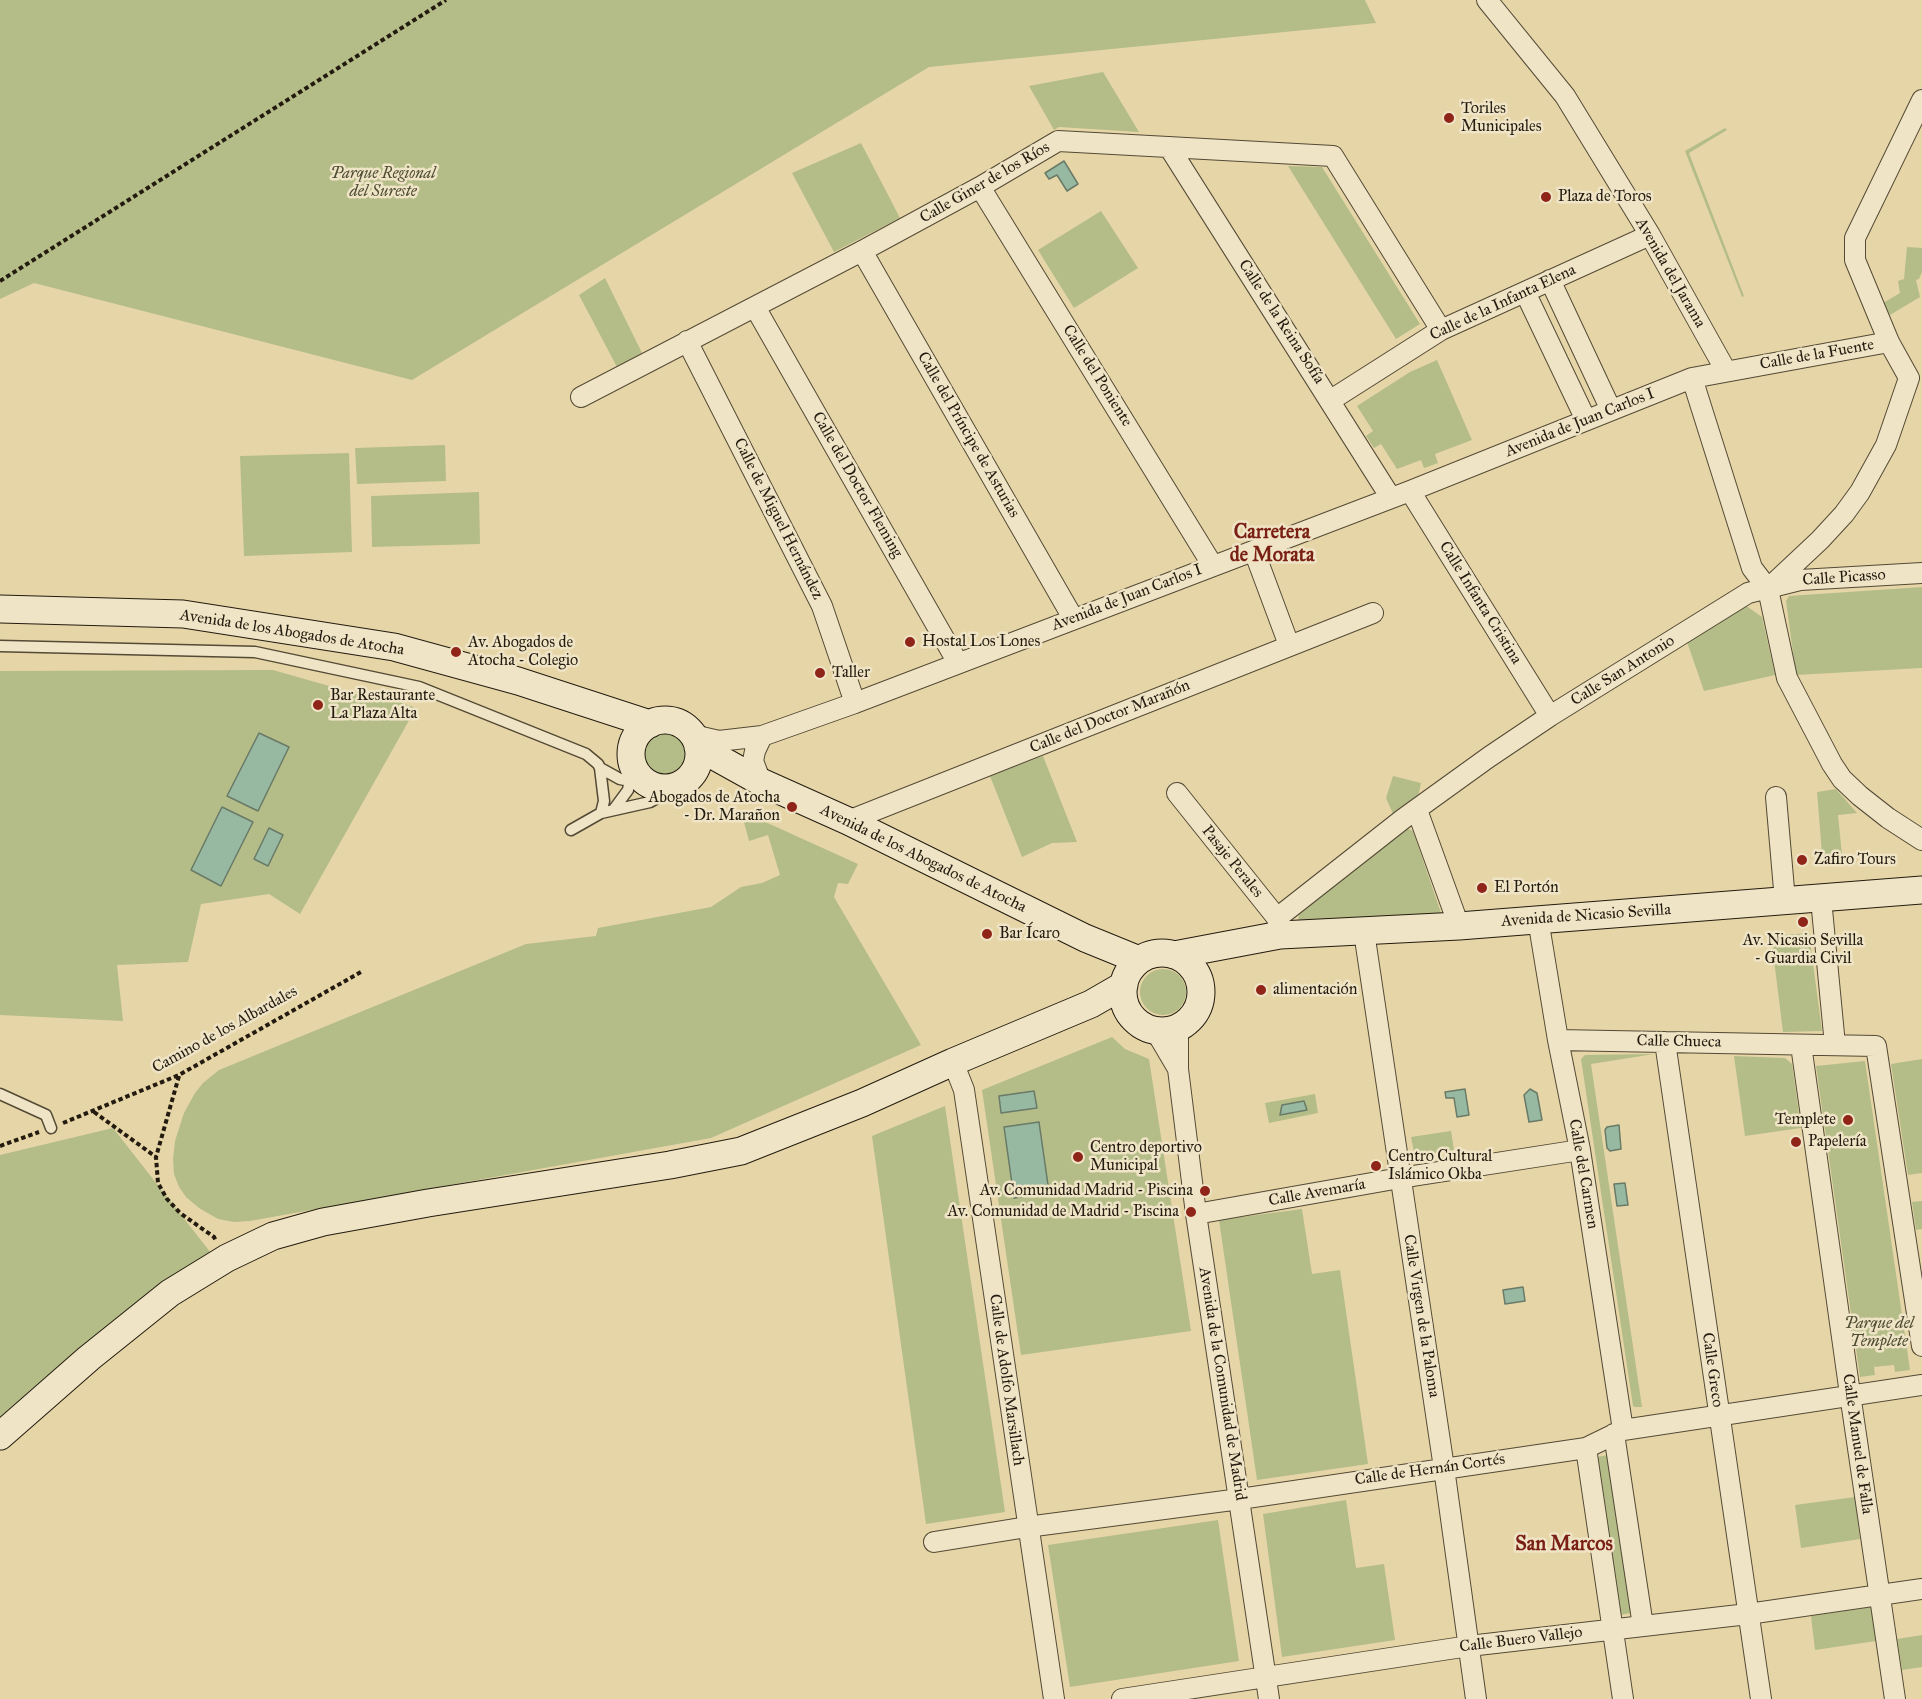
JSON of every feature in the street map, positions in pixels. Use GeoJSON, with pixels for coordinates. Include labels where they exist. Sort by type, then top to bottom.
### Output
{"type":"FeatureCollection","features":[{"type":"Feature","properties":{"kind":"main road","name":"Avenida de los Abogados de Atocha"},"geometry":{"type":"LineString","coordinates":[[0,609],[183,614],[394,647],[519,681],[590,705],[639,759]]}},
{"type":"Feature","properties":{"kind":"main road"},"geometry":{"type":"LineString","coordinates":[[665,720],[681,724],[696,741],[698,764],[684,782],[670,788],[639,759],[665,720]]}},
{"type":"Feature","properties":{"kind":"main road","name":"Avenida de los Abogados de Atocha"},"geometry":{"type":"LineString","coordinates":[[696,741],[761,782],[848,821],[1085,938],[1129,983]]}},
{"type":"Feature","properties":{"kind":"main road","name":"Avenida de los Abogados de Atocha"},"geometry":{"type":"LineString","coordinates":[[684,782],[723,776],[761,782]]}},
{"type":"Feature","properties":{"kind":"main road","name":"Avenida de Nicasio Sevilla"},"geometry":{"type":"LineString","coordinates":[[1200,985],[1216,964],[1250,940],[1278,927],[1364,932],[1922,890]]}},
{"type":"Feature","properties":{"kind":"main road","name":"Avenida de Nicasio Sevilla"},"geometry":{"type":"LineString","coordinates":[[1174,955],[1250,940]]}},
{"type":"Feature","properties":{"kind":"main road"},"geometry":{"type":"LineString","coordinates":[[0,1436],[89,1358],[170,1293],[227,1258],[273,1236],[323,1222],[670,1165],[741,1150],[862,1103],[1091,1004],[1129,983],[1156,953],[1174,955],[1191,966],[1200,985],[1200,998],[1189,1020],[1167,1028],[1144,1026],[1134,1019],[1129,983]]}},
{"type":"Feature","properties":{"kind":"street","name":"Avenida del Jarama"},"geometry":{"type":"LineString","coordinates":[[1487,0],[1565,96],[1650,235],[1726,371]]}},
{"type":"Feature","properties":{"kind":"street"},"geometry":{"type":"LineString","coordinates":[[1889,342],[1855,260],[1855,238],[1922,100]]}},
{"type":"Feature","properties":{"kind":"street","name":"Calle Giner de los Ríos"},"geometry":{"type":"LineString","coordinates":[[581,397],[862,251],[980,187],[1058,141],[1333,156],[1441,330]]}},
{"type":"Feature","properties":{"kind":"street","name":"Calle de la Reina Sofía"},"geometry":{"type":"LineString","coordinates":[[1169,147],[1391,498]]}},
{"type":"Feature","properties":{"kind":"street","name":"Calle del Poniente"},"geometry":{"type":"LineString","coordinates":[[980,187],[1213,566]]}},
{"type":"Feature","properties":{"kind":"street","name":"Calle de la Infanta Elena"},"geometry":{"type":"LineString","coordinates":[[1331,400],[1441,330],[1650,235]]}},
{"type":"Feature","properties":{"kind":"street","name":"Calle del Príncipe de Asturias"},"geometry":{"type":"LineString","coordinates":[[862,251],[1073,618]]}},
{"type":"Feature","properties":{"kind":"street"},"geometry":{"type":"LineString","coordinates":[[1550,280],[1611,410]]}},
{"type":"Feature","properties":{"kind":"street"},"geometry":{"type":"LineString","coordinates":[[1525,292],[1586,420]]}},
{"type":"Feature","properties":{"kind":"street","name":"Calle del Doctor Fleming"},"geometry":{"type":"LineString","coordinates":[[755,307],[958,663]]}},
{"type":"Feature","properties":{"kind":"street","name":"Calle de Miguel Hernández"},"geometry":{"type":"LineString","coordinates":[[687,341],[822,606],[855,703]]}},
{"type":"Feature","properties":{"kind":"street","name":"Calle de la Fuente"},"geometry":{"type":"LineString","coordinates":[[1692,378],[1889,342],[1916,377]]}},
{"type":"Feature","properties":{"kind":"street","name":"Calle San Antonio"},"geometry":{"type":"LineString","coordinates":[[1278,927],[1417,810],[1479,764],[1550,716],[1748,593],[1768,589],[1820,540],[1860,492],[1886,445],[1916,377]]}},
{"type":"Feature","properties":{"kind":"street"},"geometry":{"type":"LineString","coordinates":[[1692,378],[1752,568],[1768,589],[1787,678],[1832,764],[1860,796],[1922,840]]}},
{"type":"Feature","properties":{"kind":"street","name":"Avenida de Juan Carlos I"},"geometry":{"type":"LineString","coordinates":[[696,741],[762,736],[855,703],[1410,491],[1692,378]]}},
{"type":"Feature","properties":{"kind":"street","name":"Calle Infanta Cristina"},"geometry":{"type":"LineString","coordinates":[[1410,491],[1550,716]]}},
{"type":"Feature","properties":{"kind":"street"},"geometry":{"type":"LineString","coordinates":[[1254,551],[1289,645]]}},
{"type":"Feature","properties":{"kind":"street","name":"Calle Picasso"},"geometry":{"type":"LineString","coordinates":[[1768,589],[1800,580],[1922,573]]}},
{"type":"Feature","properties":{"kind":"street","name":"Calle del Doctor Marañón"},"geometry":{"type":"LineString","coordinates":[[848,821],[1373,613]]}},
{"type":"Feature","properties":{"kind":"street"},"geometry":{"type":"LineString","coordinates":[[761,782],[753,761],[762,736]]}},
{"type":"Feature","properties":{"kind":"street","name":"Pasaje Perales"},"geometry":{"type":"LineString","coordinates":[[1177,793],[1278,927]]}},
{"type":"Feature","properties":{"kind":"street"},"geometry":{"type":"LineString","coordinates":[[1776,797],[1785,901]]}},
{"type":"Feature","properties":{"kind":"street"},"geometry":{"type":"LineString","coordinates":[[1417,810],[1460,926]]}},
{"type":"Feature","properties":{"kind":"street"},"geometry":{"type":"LineString","coordinates":[[1821,899],[1835,1045]]}},
{"type":"Feature","properties":{"kind":"street","name":"Calle del Carmen"},"geometry":{"type":"LineString","coordinates":[[1539,919],[1558,1040],[1580,1150],[1643,1626]]}},
{"type":"Feature","properties":{"kind":"street","name":"Calle Virgen de la Paloma"},"geometry":{"type":"LineString","coordinates":[[1364,932],[1476,1699]]}},
{"type":"Feature","properties":{"kind":"street","name":"Avenida de la Comunidad de Madrid"},"geometry":{"type":"LineString","coordinates":[[1167,1028],[1178,1069],[1196,1214],[1269,1699]]}},
{"type":"Feature","properties":{"kind":"street","name":"Calle Chueca"},"geometry":{"type":"LineString","coordinates":[[1558,1040],[1801,1045]]}},
{"type":"Feature","properties":{"kind":"street","name":"Calle Greco"},"geometry":{"type":"LineString","coordinates":[[1665,1042],[1761,1699]]}},
{"type":"Feature","properties":{"kind":"street"},"geometry":{"type":"LineString","coordinates":[[1801,1045],[1876,1046],[1922,1346]]}},
{"type":"Feature","properties":{"kind":"street","name":"Calle Manuel de Falla"},"geometry":{"type":"LineString","coordinates":[[1801,1045],[1895,1699]]}},
{"type":"Feature","properties":{"kind":"street","name":"Calle de Adolfo Marsillach"},"geometry":{"type":"LineString","coordinates":[[953,1062],[964,1090],[1054,1699]]}},
{"type":"Feature","properties":{"kind":"street","name":"Calle Avemaría"},"geometry":{"type":"LineString","coordinates":[[1196,1214],[1400,1178],[1580,1150]]}},
{"type":"Feature","properties":{"kind":"street","name":"Calle de Hernán Cortés"},"geometry":{"type":"LineString","coordinates":[[934,1542],[1586,1448],[1618,1432],[1719,1414],[1922,1385]]}},
{"type":"Feature","properties":{"kind":"street"},"geometry":{"type":"LineString","coordinates":[[1586,1448],[1623,1699]]}},
{"type":"Feature","properties":{"kind":"street","name":"Calle Buero Vallejo"},"geometry":{"type":"LineString","coordinates":[[1122,1699],[1469,1646],[1748,1614],[1922,1589]]}},
{"type":"Feature","properties":{"kind":"lane"},"geometry":{"type":"LineString","coordinates":[[0,646],[255,652],[419,687],[586,754],[600,768],[620,779],[639,759]]}},
{"type":"Feature","properties":{"kind":"lane"},"geometry":{"type":"LineString","coordinates":[[614,809],[626,795],[639,759]]}},
{"type":"Feature","properties":{"kind":"lane"},"geometry":{"type":"LineString","coordinates":[[600,768],[604,801],[601,813]]}},
{"type":"Feature","properties":{"kind":"lane"},"geometry":{"type":"LineString","coordinates":[[570,830],[601,813],[650,802],[684,782]]}},
{"type":"Feature","properties":{"kind":"lane"},"geometry":{"type":"LineString","coordinates":[[0,1094],[46,1115],[51,1128]]}},
{"type":"Feature","properties":{"kind":"path"},"geometry":{"type":"LineString","coordinates":[[0,281],[446,0]]}},
{"type":"Feature","properties":{"kind":"path","name":"Camino de los Albardales"},"geometry":{"type":"LineString","coordinates":[[0,1146],[51,1128],[179,1075],[361,972]]}},
{"type":"Feature","properties":{"kind":"path"},"geometry":{"type":"LineString","coordinates":[[179,1075],[156,1157],[158,1183],[167,1199],[180,1213],[214,1237],[227,1258]]}},
{"type":"Feature","properties":{"kind":"path"},"geometry":{"type":"LineString","coordinates":[[93,1111],[156,1157]]}},
{"type":"Feature","properties":{"kind":"green space","name":"Parque Regional del Sureste"},"geometry":{"type":"Polygon","coordinates":[[[0,0],[1365,0],[1376,23],[929,67],[412,380],[34,283],[0,299],[0,0]]]}},
{"type":"Feature","properties":{"kind":"green space"},"geometry":{"type":"Polygon","coordinates":[[[1103,72],[1139,132],[1059,127],[1054,130],[1029,86],[1103,72]]]}},
{"type":"Feature","properties":{"kind":"green space"},"geometry":{"type":"Polygon","coordinates":[[[1725,128],[1727,130],[1689,153],[1744,296],[1742,297],[1685,151],[1725,128]]]}},
{"type":"Feature","properties":{"kind":"green space"},"geometry":{"type":"Polygon","coordinates":[[[861,143],[900,218],[834,252],[792,173],[861,143]]]}},
{"type":"Feature","properties":{"kind":"green space"},"geometry":{"type":"Polygon","coordinates":[[[1288,166],[1322,167],[1420,324],[1396,339],[1288,166]]]}},
{"type":"Feature","properties":{"kind":"green space"},"geometry":{"type":"Polygon","coordinates":[[[1101,211],[1138,268],[1074,308],[1038,250],[1101,211]]]}},
{"type":"Feature","properties":{"kind":"green space"},"geometry":{"type":"Polygon","coordinates":[[[1907,247],[1922,248],[1922,272],[1916,280],[1920,297],[1890,315],[1883,303],[1900,293],[1898,281],[1904,279],[1907,247]]]}},
{"type":"Feature","properties":{"kind":"green space"},"geometry":{"type":"Polygon","coordinates":[[[605,278],[642,353],[617,367],[579,295],[605,278]]]}},
{"type":"Feature","properties":{"kind":"green space"},"geometry":{"type":"Polygon","coordinates":[[[1437,360],[1472,440],[1435,454],[1438,463],[1424,468],[1421,460],[1397,469],[1381,444],[1374,448],[1366,436],[1373,431],[1357,406],[1410,372],[1437,360]]]}},
{"type":"Feature","properties":{"kind":"green space"},"geometry":{"type":"Polygon","coordinates":[[[445,445],[446,481],[357,484],[355,448],[445,445]]]}},
{"type":"Feature","properties":{"kind":"green space"},"geometry":{"type":"Polygon","coordinates":[[[349,453],[352,552],[244,556],[240,456],[349,453]]]}},
{"type":"Feature","properties":{"kind":"green space"},"geometry":{"type":"Polygon","coordinates":[[[479,492],[480,544],[372,547],[371,496],[479,492]]]}},
{"type":"Feature","properties":{"kind":"green space"},"geometry":{"type":"Polygon","coordinates":[[[1922,587],[1922,668],[1796,675],[1786,601],[1789,596],[1922,587]]]}},
{"type":"Feature","properties":{"kind":"green space"},"geometry":{"type":"Polygon","coordinates":[[[1745,605],[1762,617],[1775,675],[1704,691],[1687,642],[1745,605]]]}},
{"type":"Feature","properties":{"kind":"green space"},"geometry":{"type":"Polygon","coordinates":[[[273,670],[375,699],[377,694],[416,708],[300,914],[269,894],[201,904],[188,962],[117,965],[123,1021],[0,1015],[0,671],[273,670]]]}},
{"type":"Feature","properties":{"kind":"green space"},"geometry":{"type":"Polygon","coordinates":[[[660,730],[670,730],[683,737],[690,750],[690,760],[683,773],[670,780],[660,780],[651,776],[644,769],[640,760],[640,750],[644,741],[651,734],[660,730]]]}},
{"type":"Feature","properties":{"kind":"green space"},"geometry":{"type":"Polygon","coordinates":[[[1043,756],[1077,842],[1052,843],[1022,857],[990,776],[1043,756]]]}},
{"type":"Feature","properties":{"kind":"green space"},"geometry":{"type":"Polygon","coordinates":[[[1393,776],[1421,783],[1418,797],[1394,816],[1386,798],[1393,776]]]}},
{"type":"Feature","properties":{"kind":"green space"},"geometry":{"type":"Polygon","coordinates":[[[1836,789],[1857,813],[1838,815],[1843,865],[1823,866],[1817,792],[1836,789]]]}},
{"type":"Feature","properties":{"kind":"green space"},"geometry":{"type":"Polygon","coordinates":[[[741,811],[858,864],[848,884],[838,883],[834,897],[921,1045],[711,1138],[250,1221],[234,1222],[218,1219],[199,1208],[186,1197],[179,1187],[174,1174],[173,1159],[175,1141],[184,1113],[203,1083],[219,1070],[526,944],[596,936],[598,928],[711,907],[741,887],[762,883],[780,875],[768,835],[749,841],[741,811]]]}},
{"type":"Feature","properties":{"kind":"green space"},"geometry":{"type":"Polygon","coordinates":[[[1406,828],[1413,831],[1441,913],[1298,923],[1302,909],[1406,828]]]}},
{"type":"Feature","properties":{"kind":"green space"},"geometry":{"type":"Polygon","coordinates":[[[1809,933],[1822,1031],[1783,1032],[1771,936],[1809,933]]]}},
{"type":"Feature","properties":{"kind":"green space"},"geometry":{"type":"Polygon","coordinates":[[[1163,969],[1179,976],[1186,992],[1179,1008],[1163,1015],[1147,1008],[1140,992],[1147,976],[1163,969]]]}},
{"type":"Feature","properties":{"kind":"green space"},"geometry":{"type":"Polygon","coordinates":[[[1112,1037],[1125,1049],[1149,1059],[1191,1331],[1021,1355],[982,1090],[1112,1037]]]}},
{"type":"Feature","properties":{"kind":"green space"},"geometry":{"type":"Polygon","coordinates":[[[1654,1054],[1591,1064],[1642,1407],[1635,1407],[1633,1406],[1581,1059],[1585,1055],[1654,1054]]]}},
{"type":"Feature","properties":{"kind":"green space"},"geometry":{"type":"Polygon","coordinates":[[[1734,1056],[1785,1058],[1792,1064],[1801,1128],[1745,1136],[1734,1056]]]}},
{"type":"Feature","properties":{"kind":"green space"},"geometry":{"type":"Polygon","coordinates":[[[1922,1059],[1922,1173],[1908,1175],[1891,1064],[1922,1059]]]}},
{"type":"Feature","properties":{"kind":"green space","name":"Parque del Templete"},"geometry":{"type":"Polygon","coordinates":[[[1865,1061],[1910,1370],[1895,1372],[1894,1365],[1874,1367],[1875,1375],[1860,1377],[1816,1066],[1865,1061]]]}},
{"type":"Feature","properties":{"kind":"green space"},"geometry":{"type":"Polygon","coordinates":[[[1315,1094],[1318,1113],[1269,1123],[1265,1103],[1315,1094]]]}},
{"type":"Feature","properties":{"kind":"green space"},"geometry":{"type":"Polygon","coordinates":[[[945,1106],[1005,1512],[926,1524],[872,1136],[945,1106]]]}},
{"type":"Feature","properties":{"kind":"green space"},"geometry":{"type":"Polygon","coordinates":[[[113,1128],[211,1253],[0,1450],[0,1155],[113,1128]]]}},
{"type":"Feature","properties":{"kind":"green space"},"geometry":{"type":"Polygon","coordinates":[[[1451,1131],[1454,1150],[1415,1157],[1411,1137],[1451,1131]]]}},
{"type":"Feature","properties":{"kind":"green space"},"geometry":{"type":"Polygon","coordinates":[[[1922,1201],[1922,1229],[1916,1230],[1912,1202],[1922,1201]]]}},
{"type":"Feature","properties":{"kind":"green space"},"geometry":{"type":"Polygon","coordinates":[[[1302,1209],[1312,1274],[1340,1270],[1368,1464],[1257,1480],[1219,1220],[1302,1209]]]}},
{"type":"Feature","properties":{"kind":"green space"},"geometry":{"type":"Polygon","coordinates":[[[1609,1455],[1632,1613],[1619,1615],[1596,1457],[1609,1455]]]}},
{"type":"Feature","properties":{"kind":"green space"},"geometry":{"type":"Polygon","coordinates":[[[1855,1497],[1860,1539],[1801,1548],[1795,1505],[1855,1497]]]}},
{"type":"Feature","properties":{"kind":"green space"},"geometry":{"type":"Polygon","coordinates":[[[1346,1500],[1356,1568],[1384,1564],[1395,1640],[1282,1657],[1263,1514],[1346,1500]]]}},
{"type":"Feature","properties":{"kind":"green space"},"geometry":{"type":"Polygon","coordinates":[[[1218,1520],[1239,1661],[1070,1687],[1048,1545],[1218,1520]]]}},
{"type":"Feature","properties":{"kind":"green space"},"geometry":{"type":"Polygon","coordinates":[[[1871,1607],[1876,1641],[1815,1650],[1811,1616],[1871,1607]]]}},
{"type":"Feature","properties":{"kind":"green space"},"geometry":{"type":"Polygon","coordinates":[[[1922,1635],[1922,1667],[1902,1670],[1897,1639],[1922,1635]]]}},
{"type":"Feature","properties":{"kind":"shaded area"},"geometry":{"type":"Polygon","coordinates":[[[1064,161],[1078,184],[1067,191],[1057,175],[1049,179],[1045,173],[1064,161]]]}},
{"type":"Feature","properties":{"kind":"shaded area"},"geometry":{"type":"Polygon","coordinates":[[[259,733],[289,747],[258,811],[227,796],[259,733]]]}},
{"type":"Feature","properties":{"kind":"shaded area"},"geometry":{"type":"Polygon","coordinates":[[[222,807],[253,822],[221,886],[191,870],[222,807]]]}},
{"type":"Feature","properties":{"kind":"shaded area"},"geometry":{"type":"Polygon","coordinates":[[[269,828],[283,835],[268,866],[254,859],[269,828]]]}},
{"type":"Feature","properties":{"kind":"shaded area"},"geometry":{"type":"Polygon","coordinates":[[[1465,1089],[1469,1115],[1457,1117],[1454,1098],[1446,1098],[1445,1092],[1465,1089]]]}},
{"type":"Feature","properties":{"kind":"shaded area"},"geometry":{"type":"Polygon","coordinates":[[[1530,1089],[1537,1093],[1542,1120],[1529,1122],[1524,1095],[1530,1089]]]}},
{"type":"Feature","properties":{"kind":"shaded area"},"geometry":{"type":"Polygon","coordinates":[[[1034,1091],[1037,1108],[1001,1113],[999,1096],[1034,1091]]]}},
{"type":"Feature","properties":{"kind":"shaded area"},"geometry":{"type":"Polygon","coordinates":[[[1304,1101],[1307,1110],[1280,1115],[1282,1105],[1304,1101]]]}},
{"type":"Feature","properties":{"kind":"shaded area"},"geometry":{"type":"Polygon","coordinates":[[[1039,1122],[1049,1192],[1014,1198],[1004,1127],[1039,1122]]]}},
{"type":"Feature","properties":{"kind":"shaded area"},"geometry":{"type":"Polygon","coordinates":[[[1619,1125],[1621,1149],[1610,1151],[1607,1148],[1605,1130],[1607,1127],[1619,1125]]]}},
{"type":"Feature","properties":{"kind":"shaded area"},"geometry":{"type":"Polygon","coordinates":[[[1625,1183],[1628,1205],[1617,1206],[1614,1184],[1625,1183]]]}},
{"type":"Feature","properties":{"kind":"shaded area"},"geometry":{"type":"Polygon","coordinates":[[[1523,1287],[1525,1301],[1505,1304],[1503,1290],[1523,1287]]]}},
{"type":"Feature","properties":{"kind":"place","name":"Toriles Municipales"},"geometry":{"type":"Point","coordinates":[1449,118]}},
{"type":"Feature","properties":{"kind":"place","name":"Plaza de Toros"},"geometry":{"type":"Point","coordinates":[1546,197]}},
{"type":"Feature","properties":{"kind":"place","name":"Hostal Los Lones"},"geometry":{"type":"Point","coordinates":[910,642]}},
{"type":"Feature","properties":{"kind":"place","name":"Av. Abogados de Atocha - Colegio"},"geometry":{"type":"Point","coordinates":[456,652]}},
{"type":"Feature","properties":{"kind":"place","name":"Taller"},"geometry":{"type":"Point","coordinates":[820,673]}},
{"type":"Feature","properties":{"kind":"place","name":"Bar Restaurante La Plaza Alta"},"geometry":{"type":"Point","coordinates":[318,705]}},
{"type":"Feature","properties":{"kind":"place","name":"Abogados de Atocha - Dr. Marañon"},"geometry":{"type":"Point","coordinates":[792,807]}},
{"type":"Feature","properties":{"kind":"place","name":"Zafiro Tours"},"geometry":{"type":"Point","coordinates":[1802,860]}},
{"type":"Feature","properties":{"kind":"place","name":"El Portón"},"geometry":{"type":"Point","coordinates":[1482,888]}},
{"type":"Feature","properties":{"kind":"place","name":"Av. Nicasio Sevilla - Guardia Civil"},"geometry":{"type":"Point","coordinates":[1803,922]}},
{"type":"Feature","properties":{"kind":"place","name":"Bar Ícaro"},"geometry":{"type":"Point","coordinates":[987,934]}},
{"type":"Feature","properties":{"kind":"place","name":"alimentación"},"geometry":{"type":"Point","coordinates":[1261,990]}},
{"type":"Feature","properties":{"kind":"place","name":"Templete"},"geometry":{"type":"Point","coordinates":[1848,1120]}},
{"type":"Feature","properties":{"kind":"place","name":"Papelería"},"geometry":{"type":"Point","coordinates":[1796,1142]}},
{"type":"Feature","properties":{"kind":"place","name":"Centro deportivo Municipal"},"geometry":{"type":"Point","coordinates":[1078,1157]}},
{"type":"Feature","properties":{"kind":"place","name":"Centro Cultural Islámico Okba"},"geometry":{"type":"Point","coordinates":[1376,1166]}},
{"type":"Feature","properties":{"kind":"place","name":"Av. Comunidad Madrid - Piscina"},"geometry":{"type":"Point","coordinates":[1205,1191]}},
{"type":"Feature","properties":{"kind":"place","name":"Av. Comunidad de Madrid - Piscina"},"geometry":{"type":"Point","coordinates":[1191,1212]}},
{"type":"Feature","properties":{"kind":"district","name":"Carretera de Morata"},"geometry":{"type":"Point","coordinates":[1272,544]}},
{"type":"Feature","properties":{"kind":"district","name":"San Marcos"},"geometry":{"type":"Point","coordinates":[1564,1545]}}]}
